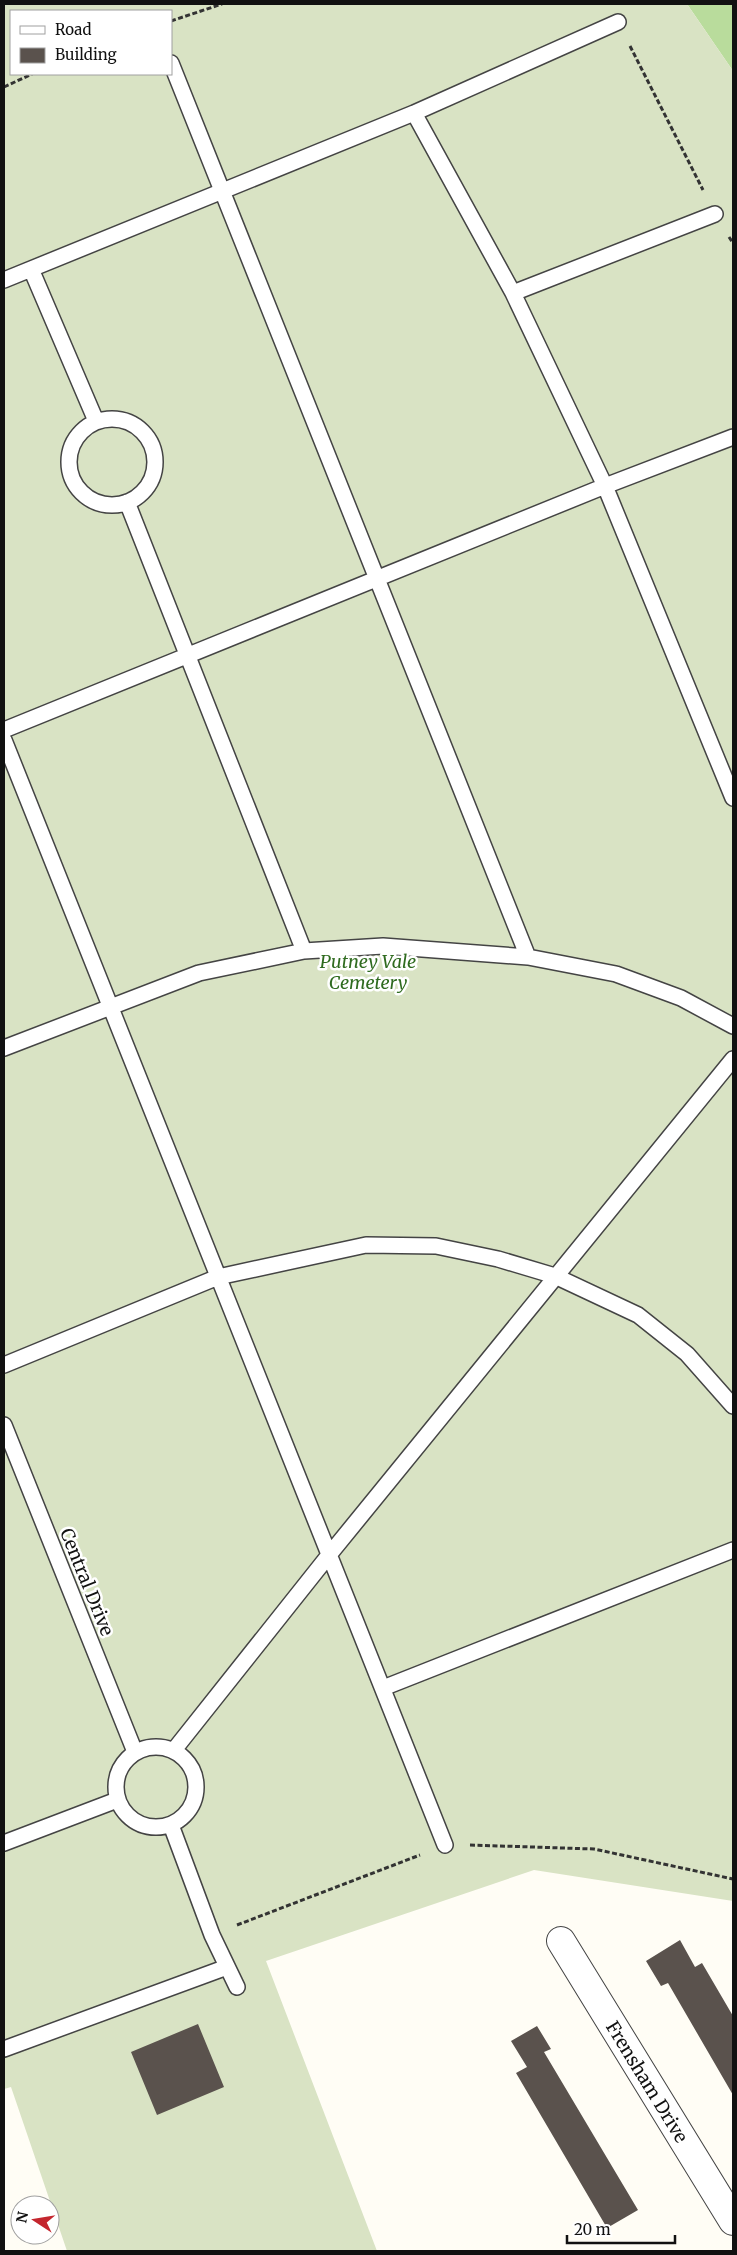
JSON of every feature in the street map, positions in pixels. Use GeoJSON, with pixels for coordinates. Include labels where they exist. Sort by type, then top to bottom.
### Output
{"type":"FeatureCollection","features":[{"type":"Feature","properties":{"kind":"street","name":"Frensham Drive"},"geometry":{"type":"LineString","coordinates":[[561,1941],[733,2222]]}},
{"type":"Feature","properties":{"kind":"lane"},"geometry":{"type":"LineString","coordinates":[[4,280],[414,113],[618,22]]}},
{"type":"Feature","properties":{"kind":"lane"},"geometry":{"type":"LineString","coordinates":[[172,65],[528,957]]}},
{"type":"Feature","properties":{"kind":"lane"},"geometry":{"type":"LineString","coordinates":[[414,113],[514,294],[605,486],[733,798]]}},
{"type":"Feature","properties":{"kind":"lane"},"geometry":{"type":"LineString","coordinates":[[514,294],[715,214]]}},
{"type":"Feature","properties":{"kind":"lane"},"geometry":{"type":"LineString","coordinates":[[31,269],[96,421]]}},
{"type":"Feature","properties":{"kind":"lane"},"geometry":{"type":"LineString","coordinates":[[111,418],[126,420],[139,428],[149,439],[155,453],[155,468],[151,481],[144,492],[119,505],[105,505],[92,500],[81,492],[73,481],[69,467],[70,453],[74,440],[83,429],[96,421],[111,418]]}},
{"type":"Feature","properties":{"kind":"lane"},"geometry":{"type":"LineString","coordinates":[[4,730],[605,486],[733,437]]}},
{"type":"Feature","properties":{"kind":"lane"},"geometry":{"type":"LineString","coordinates":[[127,502],[304,951]]}},
{"type":"Feature","properties":{"kind":"lane"},"geometry":{"type":"LineString","coordinates":[[4,740],[446,1845]]}},
{"type":"Feature","properties":{"kind":"lane"},"geometry":{"type":"LineString","coordinates":[[4,1048],[199,973],[304,951],[383,946],[528,957],[616,974],[680,998],[733,1026]]}},
{"type":"Feature","properties":{"kind":"lane"},"geometry":{"type":"LineString","coordinates":[[174,1750],[329,1555],[733,1059]]}},
{"type":"Feature","properties":{"kind":"lane"},"geometry":{"type":"LineString","coordinates":[[4,1365],[218,1277],[366,1245],[436,1246],[498,1259],[555,1276],[638,1315],[687,1354],[733,1406]]}},
{"type":"Feature","properties":{"kind":"lane","name":"Central Drive"},"geometry":{"type":"LineString","coordinates":[[4,1425],[135,1752]]}},
{"type":"Feature","properties":{"kind":"lane"},"geometry":{"type":"LineString","coordinates":[[383,1688],[733,1550]]}},
{"type":"Feature","properties":{"kind":"lane"},"geometry":{"type":"LineString","coordinates":[[154,1747],[174,1750],[186,1759],[193,1770],[196,1783],[195,1796],[190,1808],[182,1818],[171,1825],[145,1826],[133,1820],[117,1800],[115,1787],[118,1773],[124,1761],[135,1752],[154,1747]]}},
{"type":"Feature","properties":{"kind":"lane"},"geometry":{"type":"LineString","coordinates":[[4,1843],[117,1800]]}},
{"type":"Feature","properties":{"kind":"lane"},"geometry":{"type":"LineString","coordinates":[[171,1825],[212,1935],[237,1987]]}},
{"type":"Feature","properties":{"kind":"lane"},"geometry":{"type":"LineString","coordinates":[[4,2049],[228,1967]]}},
{"type":"Feature","properties":{"kind":"path"},"geometry":{"type":"LineString","coordinates":[[172,21],[222,4]]}},
{"type":"Feature","properties":{"kind":"path"},"geometry":{"type":"LineString","coordinates":[[618,22],[715,214],[733,243]]}},
{"type":"Feature","properties":{"kind":"path"},"geometry":{"type":"LineString","coordinates":[[4,87],[30,75]]}},
{"type":"Feature","properties":{"kind":"path"},"geometry":{"type":"LineString","coordinates":[[212,1935],[446,1845],[594,1849],[733,1879]]}},
{"type":"Feature","properties":{"kind":"green space","name":"Putney Vale Cemetery"},"geometry":{"type":"Polygon","coordinates":[[[4,4],[687,4],[733,71],[733,1901],[534,1870],[266,1961],[377,2251],[67,2251],[60,2230],[60,2195],[48,2195],[11,2087],[4,2089],[4,4]]]}},
{"type":"Feature","properties":{"kind":"green space"},"geometry":{"type":"Polygon","coordinates":[[[687,4],[733,4],[733,71],[687,4]]]}},
{"type":"Feature","properties":{"kind":"building"},"geometry":{"type":"Polygon","coordinates":[[[680,1940],[695,1967],[702,1963],[733,2016],[733,2095],[668,1983],[661,1986],[646,1961],[680,1940]]]}},
{"type":"Feature","properties":{"kind":"building"},"geometry":{"type":"Polygon","coordinates":[[[198,2024],[224,2087],[157,2115],[131,2052],[198,2024]]]}},
{"type":"Feature","properties":{"kind":"building"},"geometry":{"type":"Polygon","coordinates":[[[537,2026],[551,2049],[544,2052],[638,2210],[607,2228],[516,2073],[527,2067],[511,2041],[537,2026]]]}}]}
